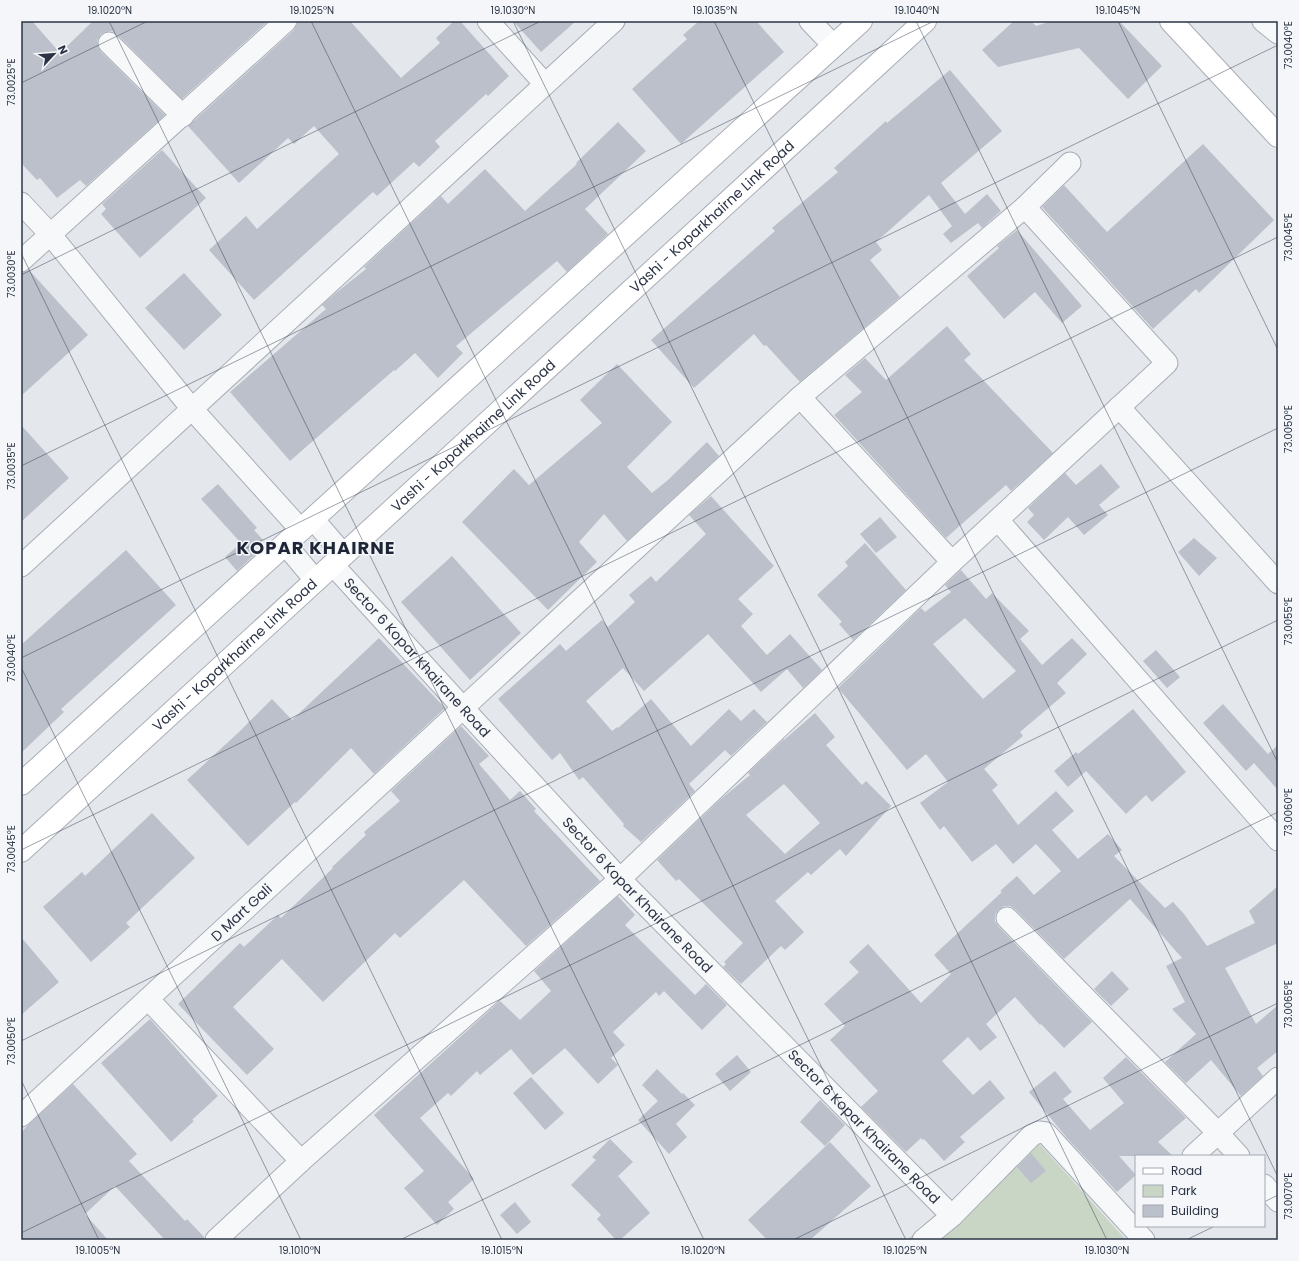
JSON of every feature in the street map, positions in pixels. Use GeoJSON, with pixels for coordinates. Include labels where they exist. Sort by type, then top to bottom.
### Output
{"type":"FeatureCollection","features":[{"type":"Feature","properties":{"kind":"main road"},"geometry":{"type":"LineString","coordinates":[[21,784],[861,21]]}},
{"type":"Feature","properties":{"kind":"main road","name":"Vashi - Koparkhairne Link Road"},"geometry":{"type":"LineString","coordinates":[[21,851],[925,21]]}},
{"type":"Feature","properties":{"kind":"main road"},"geometry":{"type":"LineString","coordinates":[[1171,21],[1278,136]]}},
{"type":"Feature","properties":{"kind":"street"},"geometry":{"type":"LineString","coordinates":[[21,261],[183,116],[286,21]]}},
{"type":"Feature","properties":{"kind":"street"},"geometry":{"type":"LineString","coordinates":[[488,21],[546,84]]}},
{"type":"Feature","properties":{"kind":"street"},"geometry":{"type":"LineString","coordinates":[[21,566],[614,21]]}},
{"type":"Feature","properties":{"kind":"street"},"geometry":{"type":"LineString","coordinates":[[810,21],[832,44],[835,45]]}},
{"type":"Feature","properties":{"kind":"street"},"geometry":{"type":"LineString","coordinates":[[1263,21],[1278,33]]}},
{"type":"Feature","properties":{"kind":"street"},"geometry":{"type":"LineString","coordinates":[[109,43],[183,116]]}},
{"type":"Feature","properties":{"kind":"street","name":"D Mart Gali"},"geometry":{"type":"LineString","coordinates":[[21,1116],[800,397],[1025,207],[1070,163]]}},
{"type":"Feature","properties":{"kind":"street","name":"Sector 6 Kopar Khairane Road"},"geometry":{"type":"LineString","coordinates":[[21,203],[50,234],[192,409],[307,524],[463,708],[620,879],[952,1216]]}},
{"type":"Feature","properties":{"kind":"street"},"geometry":{"type":"LineString","coordinates":[[216,1240],[301,1161],[620,879],[952,562],[1167,363],[1025,207]]}},
{"type":"Feature","properties":{"kind":"street"},"geometry":{"type":"LineString","coordinates":[[800,397],[952,562]]}},
{"type":"Feature","properties":{"kind":"street"},"geometry":{"type":"LineString","coordinates":[[1119,407],[1278,583]]}},
{"type":"Feature","properties":{"kind":"street"},"geometry":{"type":"LineString","coordinates":[[998,520],[1278,840]]}},
{"type":"Feature","properties":{"kind":"street"},"geometry":{"type":"LineString","coordinates":[[286,544],[316,581]]}},
{"type":"Feature","properties":{"kind":"street"},"geometry":{"type":"LineString","coordinates":[[1007,918],[1238,1155]]}},
{"type":"Feature","properties":{"kind":"street"},"geometry":{"type":"LineString","coordinates":[[148,999],[301,1161]]}},
{"type":"Feature","properties":{"kind":"street"},"geometry":{"type":"LineString","coordinates":[[1194,1155],[1278,1078]]}},
{"type":"Feature","properties":{"kind":"street"},"geometry":{"type":"LineString","coordinates":[[923,1240],[952,1216],[1032,1135],[1039,1132],[1046,1133],[1130,1213],[1135,1223]]}},
{"type":"Feature","properties":{"kind":"street"},"geometry":{"type":"LineString","coordinates":[[1265,1186],[1278,1201]]}},
{"type":"Feature","properties":{"kind":"street"},"geometry":{"type":"LineString","coordinates":[[1137,1227],[1144,1240]]}},
{"type":"Feature","properties":{"kind":"green space"},"geometry":{"type":"Polygon","coordinates":[[[1028,1131],[1126,1240],[907,1240],[1028,1131]]]}},
{"type":"Feature","properties":{"kind":"building"},"geometry":{"type":"Polygon","coordinates":[[[21,21],[32,21],[60,53],[93,21],[268,21],[182,99],[117,34],[112,31],[101,34],[97,40],[98,47],[101,52],[165,115],[86,186],[80,180],[57,198],[40,178],[37,180],[21,163],[21,21]]]}},
{"type":"Feature","properties":{"kind":"building"},"geometry":{"type":"Polygon","coordinates":[[[298,21],[350,21],[401,78],[440,43],[436,38],[454,21],[460,21],[509,76],[488,96],[486,94],[435,141],[440,147],[419,167],[414,162],[377,196],[373,192],[254,300],[209,250],[246,216],[257,229],[339,154],[314,126],[294,144],[288,138],[239,183],[188,126],[294,30],[298,21]]]}},
{"type":"Feature","properties":{"kind":"building"},"geometry":{"type":"Polygon","coordinates":[[[513,21],[576,21],[541,52],[513,21]]]}},
{"type":"Feature","properties":{"kind":"building"},"geometry":{"type":"Polygon","coordinates":[[[699,21],[756,21],[784,52],[681,144],[632,89],[687,39],[683,35],[699,21]]]}},
{"type":"Feature","properties":{"kind":"building"},"geometry":{"type":"Polygon","coordinates":[[[1014,21],[1031,21],[1036,26],[1051,21],[1119,21],[1162,66],[1128,99],[1079,48],[998,67],[982,50],[1014,21]]]}},
{"type":"Feature","properties":{"kind":"building"},"geometry":{"type":"Polygon","coordinates":[[[950,70],[1002,131],[941,183],[965,214],[987,194],[1001,211],[982,228],[978,223],[951,243],[943,234],[952,226],[929,195],[876,242],[882,250],[870,260],[900,297],[800,382],[754,334],[694,388],[651,340],[775,231],[772,228],[838,172],[834,168],[886,121],[887,123],[950,70]]]}},
{"type":"Feature","properties":{"kind":"building"},"geometry":{"type":"Polygon","coordinates":[[[618,122],[646,151],[585,209],[608,234],[567,272],[557,261],[456,346],[463,353],[438,378],[415,353],[290,461],[230,392],[326,309],[322,305],[366,269],[364,267],[441,196],[448,204],[485,169],[525,211],[577,164],[576,163],[618,122]]]}},
{"type":"Feature","properties":{"kind":"building"},"geometry":{"type":"Polygon","coordinates":[[[1203,144],[1274,220],[1199,293],[1196,289],[1153,329],[1042,207],[1064,185],[1107,232],[1203,144]]]}},
{"type":"Feature","properties":{"kind":"building"},"geometry":{"type":"Polygon","coordinates":[[[162,150],[206,198],[140,258],[101,214],[106,209],[102,204],[162,150]]]}},
{"type":"Feature","properties":{"kind":"building"},"geometry":{"type":"Polygon","coordinates":[[[1017,230],[1082,306],[1062,323],[1035,292],[1004,319],[967,276],[999,248],[997,246],[1017,230]]]}},
{"type":"Feature","properties":{"kind":"building"},"geometry":{"type":"Polygon","coordinates":[[[29,270],[88,335],[21,396],[21,273],[29,270]]]}},
{"type":"Feature","properties":{"kind":"building"},"geometry":{"type":"Polygon","coordinates":[[[184,273],[222,315],[184,350],[145,308],[184,273]]]}},
{"type":"Feature","properties":{"kind":"building"},"geometry":{"type":"Polygon","coordinates":[[[947,326],[971,354],[964,360],[1053,453],[1011,491],[1006,485],[946,538],[834,415],[862,392],[845,375],[865,358],[886,380],[947,326]]]}},
{"type":"Feature","properties":{"kind":"building"},"geometry":{"type":"Polygon","coordinates":[[[617,364],[672,422],[627,467],[652,493],[668,480],[707,442],[719,456],[627,541],[604,514],[579,542],[597,562],[548,610],[462,522],[514,469],[529,485],[602,423],[580,400],[617,364]]]}},
{"type":"Feature","properties":{"kind":"building"},"geometry":{"type":"Polygon","coordinates":[[[21,425],[69,478],[21,522],[21,425]]]}},
{"type":"Feature","properties":{"kind":"building"},"geometry":{"type":"Polygon","coordinates":[[[1101,464],[1120,487],[1099,505],[1108,515],[1084,535],[1068,517],[1044,540],[1027,522],[1034,515],[1028,508],[1065,473],[1076,485],[1101,464]]]}},
{"type":"Feature","properties":{"kind":"building"},"geometry":{"type":"Polygon","coordinates":[[[218,484],[257,528],[254,530],[263,540],[254,547],[257,552],[237,571],[225,557],[241,543],[201,499],[218,484]]]}},
{"type":"Feature","properties":{"kind":"building"},"geometry":{"type":"Polygon","coordinates":[[[711,496],[774,566],[738,599],[753,614],[741,626],[767,655],[790,634],[822,670],[803,688],[787,669],[761,692],[708,634],[644,691],[623,668],[586,701],[612,731],[617,727],[618,728],[651,699],[691,746],[729,709],[741,721],[754,709],[767,722],[731,756],[725,750],[689,784],[695,791],[641,842],[623,826],[624,824],[583,777],[579,780],[560,753],[552,760],[498,699],[560,644],[566,651],[602,620],[608,627],[635,602],[629,595],[651,576],[656,582],[706,534],[689,515],[711,496]]]}},
{"type":"Feature","properties":{"kind":"building"},"geometry":{"type":"Polygon","coordinates":[[[880,517],[897,537],[876,553],[860,534],[880,517]]]}},
{"type":"Feature","properties":{"kind":"building"},"geometry":{"type":"Polygon","coordinates":[[[1194,538],[1217,558],[1199,576],[1178,552],[1194,538]]]}},
{"type":"Feature","properties":{"kind":"building"},"geometry":{"type":"Polygon","coordinates":[[[865,543],[906,590],[853,640],[839,624],[842,622],[817,595],[848,566],[845,562],[865,543]]]}},
{"type":"Feature","properties":{"kind":"building"},"geometry":{"type":"Polygon","coordinates":[[[126,550],[176,605],[61,709],[64,712],[21,753],[21,645],[126,550]]]}},
{"type":"Feature","properties":{"kind":"building"},"geometry":{"type":"Polygon","coordinates":[[[452,556],[521,633],[470,680],[401,602],[452,556]]]}},
{"type":"Feature","properties":{"kind":"building"},"geometry":{"type":"Polygon","coordinates":[[[961,570],[986,599],[992,593],[1029,631],[1020,639],[1042,665],[1072,638],[1087,654],[1057,683],[1066,693],[1020,732],[1023,736],[984,769],[998,785],[992,790],[1018,825],[1056,791],[1074,811],[1052,830],[1078,859],[1108,834],[1122,850],[1114,856],[1165,908],[1173,902],[1184,914],[1207,946],[1255,923],[1249,911],[1278,886],[1278,943],[1225,968],[1256,1024],[1278,1005],[1278,1051],[1257,1068],[1263,1076],[1241,1096],[1211,1060],[1186,1083],[1165,1062],[1196,1034],[1172,1009],[1185,1002],[1166,966],[1182,958],[1130,899],[1064,959],[1015,909],[1010,906],[1004,906],[998,910],[995,915],[995,921],[998,926],[1092,1022],[1064,1048],[1041,1024],[1040,1025],[1015,997],[986,1024],[997,1037],[980,1051],[968,1037],[942,1061],[973,1095],[990,1080],[1005,1098],[960,1137],[965,1142],[944,1161],[924,1139],[922,1140],[921,1138],[906,1152],[861,1107],[878,1091],[830,1040],[845,1026],[824,1004],[859,972],[849,962],[868,944],[921,1003],[951,974],[934,955],[1002,892],[1000,891],[1017,876],[1034,895],[1061,871],[1036,844],[1013,864],[996,844],[972,862],[944,826],[940,830],[920,803],[948,782],[926,754],[907,770],[838,688],[921,608],[925,612],[951,592],[945,585],[961,570]],[[965,618],[933,644],[983,699],[1016,671],[965,618]]]}},
{"type":"Feature","properties":{"kind":"building"},"geometry":{"type":"Polygon","coordinates":[[[379,638],[445,708],[374,774],[351,748],[296,803],[295,802],[248,846],[187,780],[272,699],[292,720],[379,638]]]}},
{"type":"Feature","properties":{"kind":"building"},"geometry":{"type":"Polygon","coordinates":[[[1156,650],[1180,677],[1167,688],[1143,661],[1156,650]]]}},
{"type":"Feature","properties":{"kind":"building"},"geometry":{"type":"Polygon","coordinates":[[[1223,704],[1268,754],[1278,745],[1278,790],[1254,763],[1246,771],[1203,723],[1223,704]]]}},
{"type":"Feature","properties":{"kind":"building"},"geometry":{"type":"Polygon","coordinates":[[[1133,709],[1186,772],[1152,802],[1146,795],[1126,814],[1086,771],[1068,787],[1054,771],[1076,752],[1078,754],[1133,709]]]}},
{"type":"Feature","properties":{"kind":"building"},"geometry":{"type":"Polygon","coordinates":[[[815,713],[835,737],[826,745],[862,785],[866,781],[891,806],[846,856],[840,849],[811,875],[808,872],[775,901],[804,932],[785,950],[781,946],[741,984],[723,967],[726,964],[724,962],[743,943],[679,879],[676,881],[657,860],[721,799],[750,775],[748,773],[815,713]],[[784,784],[746,815],[785,854],[820,823],[784,784]]]}},
{"type":"Feature","properties":{"kind":"building"},"geometry":{"type":"Polygon","coordinates":[[[461,726],[489,756],[479,764],[510,800],[520,791],[536,809],[534,811],[600,881],[526,946],[464,880],[400,938],[395,933],[323,1002],[282,959],[233,1007],[274,1049],[247,1075],[178,1004],[240,943],[244,947],[278,915],[281,918],[333,868],[332,867],[366,835],[364,832],[400,801],[391,791],[461,726]]]}},
{"type":"Feature","properties":{"kind":"building"},"geometry":{"type":"Polygon","coordinates":[[[152,813],[195,858],[126,923],[130,927],[91,962],[43,907],[82,872],[85,876],[152,813]]]}},
{"type":"Feature","properties":{"kind":"building"},"geometry":{"type":"Polygon","coordinates":[[[618,896],[635,915],[625,925],[695,995],[706,984],[727,1005],[702,1030],[664,991],[659,996],[656,992],[613,1032],[625,1045],[611,1058],[618,1065],[598,1084],[565,1048],[533,1075],[511,1049],[480,1075],[477,1071],[451,1096],[448,1093],[420,1118],[474,1179],[448,1202],[454,1209],[437,1225],[404,1188],[424,1171],[374,1115],[500,1001],[520,1020],[551,991],[534,971],[618,896]]]}},
{"type":"Feature","properties":{"kind":"building"},"geometry":{"type":"Polygon","coordinates":[[[21,937],[59,982],[21,1015],[21,937]]]}},
{"type":"Feature","properties":{"kind":"building"},"geometry":{"type":"Polygon","coordinates":[[[1112,971],[1129,989],[1111,1006],[1094,989],[1112,971]]]}},
{"type":"Feature","properties":{"kind":"building"},"geometry":{"type":"Polygon","coordinates":[[[150,1019],[218,1096],[171,1142],[101,1063],[150,1019]]]}},
{"type":"Feature","properties":{"kind":"building"},"geometry":{"type":"Polygon","coordinates":[[[737,1055],[751,1072],[730,1091],[715,1074],[737,1055]]]}},
{"type":"Feature","properties":{"kind":"building"},"geometry":{"type":"Polygon","coordinates":[[[1126,1057],[1186,1118],[1158,1142],[1172,1155],[1119,1156],[1135,1174],[1135,1176],[1117,1192],[1067,1138],[1029,1092],[1055,1071],[1072,1092],[1063,1099],[1090,1130],[1124,1103],[1103,1078],[1126,1057]]]}},
{"type":"Feature","properties":{"kind":"building"},"geometry":{"type":"Polygon","coordinates":[[[657,1069],[695,1105],[676,1124],[687,1137],[669,1154],[638,1120],[658,1101],[642,1085],[657,1069]]]}},
{"type":"Feature","properties":{"kind":"building"},"geometry":{"type":"Polygon","coordinates":[[[531,1077],[564,1113],[545,1130],[513,1093],[531,1077]]]}},
{"type":"Feature","properties":{"kind":"building"},"geometry":{"type":"Polygon","coordinates":[[[73,1084],[137,1154],[129,1161],[185,1221],[187,1219],[204,1237],[204,1240],[165,1240],[115,1186],[85,1214],[108,1240],[21,1240],[21,1133],[73,1084]]]}},
{"type":"Feature","properties":{"kind":"building"},"geometry":{"type":"Polygon","coordinates":[[[820,1100],[845,1125],[825,1146],[800,1122],[820,1100]]]}},
{"type":"Feature","properties":{"kind":"building"},"geometry":{"type":"Polygon","coordinates":[[[610,1139],[633,1162],[618,1176],[650,1213],[620,1240],[616,1240],[597,1219],[601,1215],[571,1185],[596,1160],[592,1157],[610,1139]]]}},
{"type":"Feature","properties":{"kind":"building"},"geometry":{"type":"Polygon","coordinates":[[[830,1142],[871,1186],[810,1240],[767,1240],[748,1220],[830,1142]]]}},
{"type":"Feature","properties":{"kind":"building"},"geometry":{"type":"Polygon","coordinates":[[[1031,1153],[1046,1171],[1031,1183],[1017,1167],[1031,1153]]]}},
{"type":"Feature","properties":{"kind":"building"},"geometry":{"type":"Polygon","coordinates":[[[515,1202],[531,1222],[517,1234],[500,1215],[515,1202]]]}},
{"type":"Feature","properties":{"kind":"district","name":"KOPAR KHAIRNE"},"geometry":{"type":"Point","coordinates":[316,547]}}]}
